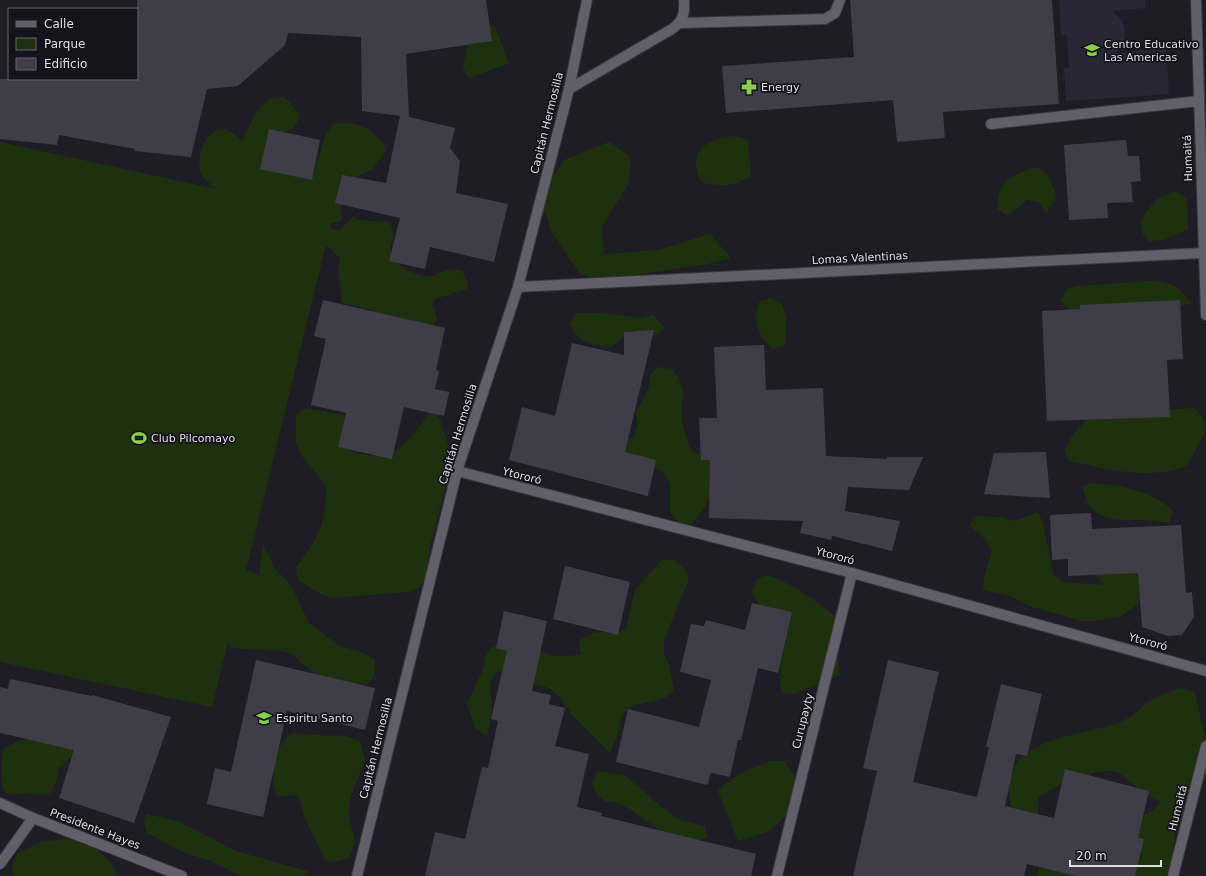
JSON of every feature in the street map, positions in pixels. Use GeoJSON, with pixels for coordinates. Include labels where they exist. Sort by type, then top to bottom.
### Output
{"type":"FeatureCollection","features":[{"type":"Feature","properties":{"kind":"street","name":"Capitán Hermosilla"},"geometry":{"type":"LineString","coordinates":[[357,876],[457,471],[518,287],[569,89],[587,0]]}},
{"type":"Feature","properties":{"kind":"street"},"geometry":{"type":"LineString","coordinates":[[681,23],[685,13],[684,0]]}},
{"type":"Feature","properties":{"kind":"street"},"geometry":{"type":"LineString","coordinates":[[569,89],[681,23],[825,19],[835,13],[840,0]]}},
{"type":"Feature","properties":{"kind":"street","name":"Humaitá"},"geometry":{"type":"LineString","coordinates":[[1196,0],[1206,315]]}},
{"type":"Feature","properties":{"kind":"street"},"geometry":{"type":"LineString","coordinates":[[991,124],[1199,101]]}},
{"type":"Feature","properties":{"kind":"street","name":"Lomas Valentinas"},"geometry":{"type":"LineString","coordinates":[[518,287],[1203,253]]}},
{"type":"Feature","properties":{"kind":"street","name":"Ytororó"},"geometry":{"type":"LineString","coordinates":[[457,471],[852,573],[1206,671]]}},
{"type":"Feature","properties":{"kind":"street","name":"Curupayty"},"geometry":{"type":"LineString","coordinates":[[777,876],[852,573]]}},
{"type":"Feature","properties":{"kind":"street","name":"Humaitá"},"geometry":{"type":"LineString","coordinates":[[1174,876],[1206,746]]}},
{"type":"Feature","properties":{"kind":"street","name":"Presidente Hayes"},"geometry":{"type":"LineString","coordinates":[[0,803],[33,818],[182,876]]}},
{"type":"Feature","properties":{"kind":"street"},"geometry":{"type":"LineString","coordinates":[[0,864],[33,818]]}},
{"type":"Feature","properties":{"kind":"shaded area","name":"Centro Educativo Las Americas"},"geometry":{"type":"Polygon","coordinates":[[[1059,0],[1145,0],[1145,8],[1113,11],[1122,21],[1125,30],[1124,41],[1115,53],[1166,48],[1169,94],[1066,101],[1064,69],[1069,68],[1067,35],[1061,35],[1059,0]]]}},
{"type":"Feature","properties":{"kind":"green space"},"geometry":{"type":"Polygon","coordinates":[[[483,23],[495,27],[509,63],[469,78],[463,67],[468,43],[483,23]]]}},
{"type":"Feature","properties":{"kind":"green space","name":"Club Pilcomayo"},"geometry":{"type":"Polygon","coordinates":[[[284,97],[294,107],[300,116],[294,128],[282,133],[293,171],[303,179],[314,174],[325,135],[333,124],[342,123],[364,127],[376,136],[387,150],[373,169],[348,180],[342,196],[341,221],[331,223],[330,228],[339,231],[353,217],[360,220],[390,222],[394,234],[390,253],[396,262],[414,273],[427,276],[432,276],[454,269],[462,271],[468,283],[467,289],[435,299],[432,305],[437,318],[434,325],[409,329],[396,327],[368,309],[342,303],[338,269],[340,263],[339,257],[326,245],[246,570],[259,575],[263,545],[275,568],[292,587],[309,623],[339,646],[364,653],[375,660],[375,671],[372,679],[357,691],[322,677],[301,663],[293,654],[281,651],[231,647],[228,642],[212,707],[0,662],[0,142],[216,189],[204,178],[200,171],[200,155],[206,140],[218,130],[225,130],[233,133],[242,142],[250,124],[261,106],[271,99],[284,97]]]}},
{"type":"Feature","properties":{"kind":"green space"},"geometry":{"type":"Polygon","coordinates":[[[736,136],[748,140],[751,177],[726,185],[714,185],[701,182],[697,171],[696,162],[698,154],[702,148],[708,143],[716,140],[736,136]]]}},
{"type":"Feature","properties":{"kind":"green space"},"geometry":{"type":"Polygon","coordinates":[[[609,142],[631,157],[629,183],[602,227],[604,254],[658,250],[710,234],[731,258],[707,264],[604,280],[580,274],[552,233],[543,206],[550,181],[564,160],[609,142]]]}},
{"type":"Feature","properties":{"kind":"green space"},"geometry":{"type":"Polygon","coordinates":[[[1037,167],[1047,174],[1057,197],[1046,213],[1039,202],[1027,200],[1008,216],[997,209],[1000,191],[1003,185],[1013,176],[1037,167]]]}},
{"type":"Feature","properties":{"kind":"green space"},"geometry":{"type":"Polygon","coordinates":[[[1177,191],[1187,199],[1188,230],[1163,240],[1150,242],[1142,233],[1141,221],[1148,210],[1159,198],[1177,191]]]}},
{"type":"Feature","properties":{"kind":"green space"},"geometry":{"type":"Polygon","coordinates":[[[1148,281],[1163,282],[1178,288],[1192,303],[1127,319],[1083,314],[1069,309],[1060,300],[1067,289],[1079,286],[1148,281]]]}},
{"type":"Feature","properties":{"kind":"green space"},"geometry":{"type":"Polygon","coordinates":[[[770,298],[782,304],[786,317],[785,346],[772,349],[760,333],[756,322],[759,302],[770,298]]]}},
{"type":"Feature","properties":{"kind":"green space"},"geometry":{"type":"Polygon","coordinates":[[[576,313],[602,313],[641,318],[653,315],[665,328],[655,336],[631,330],[611,347],[597,345],[582,340],[574,331],[570,324],[576,313]]]}},
{"type":"Feature","properties":{"kind":"green space"},"geometry":{"type":"Polygon","coordinates":[[[659,367],[672,369],[678,377],[683,389],[683,423],[692,452],[718,456],[708,502],[692,524],[680,525],[670,512],[670,484],[663,472],[652,466],[613,463],[609,444],[634,438],[638,424],[636,412],[649,388],[650,375],[659,367]]]}},
{"type":"Feature","properties":{"kind":"green space"},"geometry":{"type":"Polygon","coordinates":[[[305,408],[344,415],[349,427],[345,439],[350,451],[368,455],[388,454],[399,449],[431,410],[440,419],[449,448],[448,476],[430,547],[427,575],[420,587],[409,592],[332,598],[321,594],[298,580],[296,568],[316,539],[320,530],[325,511],[326,499],[326,486],[301,455],[296,442],[296,415],[305,408]]]}},
{"type":"Feature","properties":{"kind":"green space"},"geometry":{"type":"Polygon","coordinates":[[[1195,408],[1203,418],[1206,430],[1187,466],[1158,473],[1128,472],[1069,461],[1064,450],[1073,435],[1092,413],[1195,408]]]}},
{"type":"Feature","properties":{"kind":"green space"},"geometry":{"type":"Polygon","coordinates":[[[1093,483],[1125,487],[1156,498],[1173,511],[1169,523],[1148,520],[1120,520],[1103,516],[1096,512],[1091,506],[1086,498],[1082,486],[1093,483]]]}},
{"type":"Feature","properties":{"kind":"green space"},"geometry":{"type":"Polygon","coordinates":[[[1038,512],[1043,523],[1053,574],[1063,582],[1104,585],[1091,569],[1135,561],[1142,587],[1140,601],[1119,617],[1094,621],[1082,621],[1032,607],[1008,595],[983,590],[984,577],[992,552],[987,541],[969,525],[977,516],[1002,517],[1015,521],[1038,512]]]}},
{"type":"Feature","properties":{"kind":"green space"},"geometry":{"type":"Polygon","coordinates":[[[661,560],[675,560],[684,568],[689,579],[664,640],[664,653],[669,665],[674,690],[665,698],[629,707],[621,716],[620,728],[610,753],[573,716],[557,694],[546,687],[521,681],[498,671],[490,682],[492,710],[487,736],[475,728],[467,704],[484,667],[486,655],[494,645],[508,643],[556,656],[581,655],[579,641],[590,634],[602,632],[615,634],[626,629],[635,590],[661,560]]]}},
{"type":"Feature","properties":{"kind":"green space"},"geometry":{"type":"Polygon","coordinates":[[[767,575],[795,588],[813,599],[838,618],[836,649],[840,675],[793,694],[781,692],[780,666],[786,641],[784,630],[763,614],[752,592],[757,579],[767,575]]]}},
{"type":"Feature","properties":{"kind":"green space"},"geometry":{"type":"Polygon","coordinates":[[[1180,688],[1195,692],[1202,726],[1206,737],[1206,776],[1191,808],[1175,829],[1174,856],[1176,876],[1127,876],[1133,866],[1142,858],[1140,846],[1127,846],[1141,816],[1153,811],[1160,802],[1139,789],[1119,773],[1101,771],[1066,782],[1045,792],[1038,797],[1038,827],[1012,816],[1009,790],[1011,774],[1018,761],[1029,752],[1043,744],[1058,739],[1125,720],[1155,698],[1180,688]]]}},
{"type":"Feature","properties":{"kind":"green space"},"geometry":{"type":"Polygon","coordinates":[[[295,732],[314,735],[346,736],[360,742],[365,760],[350,798],[349,818],[354,839],[352,852],[349,858],[334,862],[325,859],[305,819],[300,800],[296,795],[277,797],[273,779],[274,761],[282,744],[295,732]]]}},
{"type":"Feature","properties":{"kind":"green space"},"geometry":{"type":"Polygon","coordinates":[[[29,737],[78,751],[59,768],[56,783],[49,794],[11,794],[5,792],[3,788],[1,763],[5,747],[29,737]]]}},
{"type":"Feature","properties":{"kind":"green space"},"geometry":{"type":"Polygon","coordinates":[[[771,761],[785,761],[798,783],[793,809],[774,827],[764,833],[738,841],[718,791],[736,776],[771,761]]]}},
{"type":"Feature","properties":{"kind":"green space"},"geometry":{"type":"Polygon","coordinates":[[[598,771],[624,775],[654,801],[680,820],[705,826],[708,838],[696,841],[672,839],[630,809],[618,803],[605,801],[596,793],[592,782],[598,771]]]}},
{"type":"Feature","properties":{"kind":"green space"},"geometry":{"type":"Polygon","coordinates":[[[147,814],[180,822],[236,851],[310,872],[303,876],[241,876],[211,861],[185,853],[147,833],[144,821],[147,814]]]}},
{"type":"Feature","properties":{"kind":"green space"},"geometry":{"type":"Polygon","coordinates":[[[67,839],[84,843],[98,850],[109,861],[118,876],[14,876],[12,865],[17,854],[40,842],[67,839]]]}},
{"type":"Feature","properties":{"kind":"green space"},"geometry":{"type":"Polygon","coordinates":[[[1040,866],[1080,876],[1036,876],[1040,866]]]}},
{"type":"Feature","properties":{"kind":"building"},"geometry":{"type":"Polygon","coordinates":[[[137,0],[486,0],[492,41],[406,54],[409,117],[455,128],[450,148],[460,161],[456,193],[508,204],[494,262],[430,247],[425,269],[389,261],[400,218],[335,203],[342,175],[386,183],[400,116],[362,111],[361,37],[288,33],[285,45],[238,86],[207,89],[191,157],[134,151],[135,149],[59,135],[57,145],[0,139],[0,79],[138,80],[137,0]]]}},
{"type":"Feature","properties":{"kind":"building"},"geometry":{"type":"Polygon","coordinates":[[[850,0],[1052,0],[1059,104],[943,112],[945,138],[897,142],[893,100],[726,113],[722,66],[854,57],[850,0]]]}},
{"type":"Feature","properties":{"kind":"building"},"geometry":{"type":"Polygon","coordinates":[[[269,129],[320,140],[312,180],[260,169],[269,129]]]}},
{"type":"Feature","properties":{"kind":"building"},"geometry":{"type":"Polygon","coordinates":[[[1126,140],[1128,156],[1139,156],[1141,181],[1131,182],[1133,202],[1107,203],[1108,218],[1069,220],[1064,145],[1126,140]]]}},
{"type":"Feature","properties":{"kind":"building"},"geometry":{"type":"Polygon","coordinates":[[[323,300],[445,328],[436,370],[439,371],[435,389],[449,392],[444,416],[404,407],[392,459],[338,447],[346,413],[311,405],[326,339],[314,336],[323,300]]]}},
{"type":"Feature","properties":{"kind":"building"},"geometry":{"type":"Polygon","coordinates":[[[1180,300],[1183,359],[1167,360],[1170,417],[1047,421],[1042,311],[1080,309],[1080,305],[1180,300]]]}},
{"type":"Feature","properties":{"kind":"building"},"geometry":{"type":"Polygon","coordinates":[[[654,330],[625,452],[656,460],[648,496],[509,460],[522,407],[555,416],[572,343],[624,355],[624,332],[654,330]]]}},
{"type":"Feature","properties":{"kind":"building"},"geometry":{"type":"Polygon","coordinates":[[[764,345],[766,390],[823,388],[826,456],[887,459],[887,457],[923,457],[909,490],[848,487],[845,511],[900,521],[892,551],[832,536],[831,540],[800,533],[803,521],[709,518],[710,460],[701,460],[699,418],[717,418],[714,347],[764,345]]]}},
{"type":"Feature","properties":{"kind":"building"},"geometry":{"type":"Polygon","coordinates":[[[1046,452],[1050,498],[984,494],[994,453],[1046,452]]]}},
{"type":"Feature","properties":{"kind":"building"},"geometry":{"type":"Polygon","coordinates":[[[1091,513],[1092,529],[1181,525],[1186,593],[1192,592],[1194,617],[1182,635],[1168,636],[1142,627],[1138,573],[1068,576],[1068,559],[1052,560],[1050,515],[1091,513]]]}},
{"type":"Feature","properties":{"kind":"building"},"geometry":{"type":"Polygon","coordinates":[[[565,566],[630,582],[618,635],[553,619],[565,566]]]}},
{"type":"Feature","properties":{"kind":"building"},"geometry":{"type":"Polygon","coordinates":[[[752,603],[792,612],[778,673],[758,668],[741,740],[738,740],[730,777],[711,773],[707,785],[616,762],[628,709],[699,727],[711,680],[680,672],[691,624],[704,626],[706,620],[745,630],[752,603]]]}},
{"type":"Feature","properties":{"kind":"building"},"geometry":{"type":"Polygon","coordinates":[[[504,611],[547,621],[532,691],[551,695],[549,704],[565,708],[555,746],[589,754],[577,807],[602,813],[601,816],[756,854],[751,876],[425,876],[435,832],[465,839],[482,767],[488,768],[498,721],[491,719],[507,651],[496,648],[504,611]]]}},
{"type":"Feature","properties":{"kind":"building","name":"Espiritu Santo"},"geometry":{"type":"Polygon","coordinates":[[[256,660],[375,688],[365,730],[287,711],[263,817],[207,804],[215,768],[231,772],[256,660]]]}},
{"type":"Feature","properties":{"kind":"building"},"geometry":{"type":"Polygon","coordinates":[[[888,660],[939,672],[913,782],[977,797],[989,747],[986,747],[1001,684],[1042,694],[1027,756],[1016,754],[1005,806],[1054,818],[1065,769],[1149,791],[1138,838],[1144,839],[1135,876],[1076,876],[1027,864],[1024,876],[853,876],[877,771],[863,768],[888,660]]]}},
{"type":"Feature","properties":{"kind":"building"},"geometry":{"type":"Polygon","coordinates":[[[10,679],[92,695],[171,717],[134,823],[59,798],[74,750],[0,733],[0,687],[8,689],[10,679]]]}},
{"type":"Feature","properties":{"kind":"place","name":"Centro Educativo Las Americas"},"geometry":{"type":"Point","coordinates":[1092,50]}},
{"type":"Feature","properties":{"kind":"place","name":"Energy"},"geometry":{"type":"Point","coordinates":[749,87]}},
{"type":"Feature","properties":{"kind":"place","name":"Club Pilcomayo"},"geometry":{"type":"Point","coordinates":[139,438]}},
{"type":"Feature","properties":{"kind":"place","name":"Espiritu Santo"},"geometry":{"type":"Point","coordinates":[264,718]}}]}
